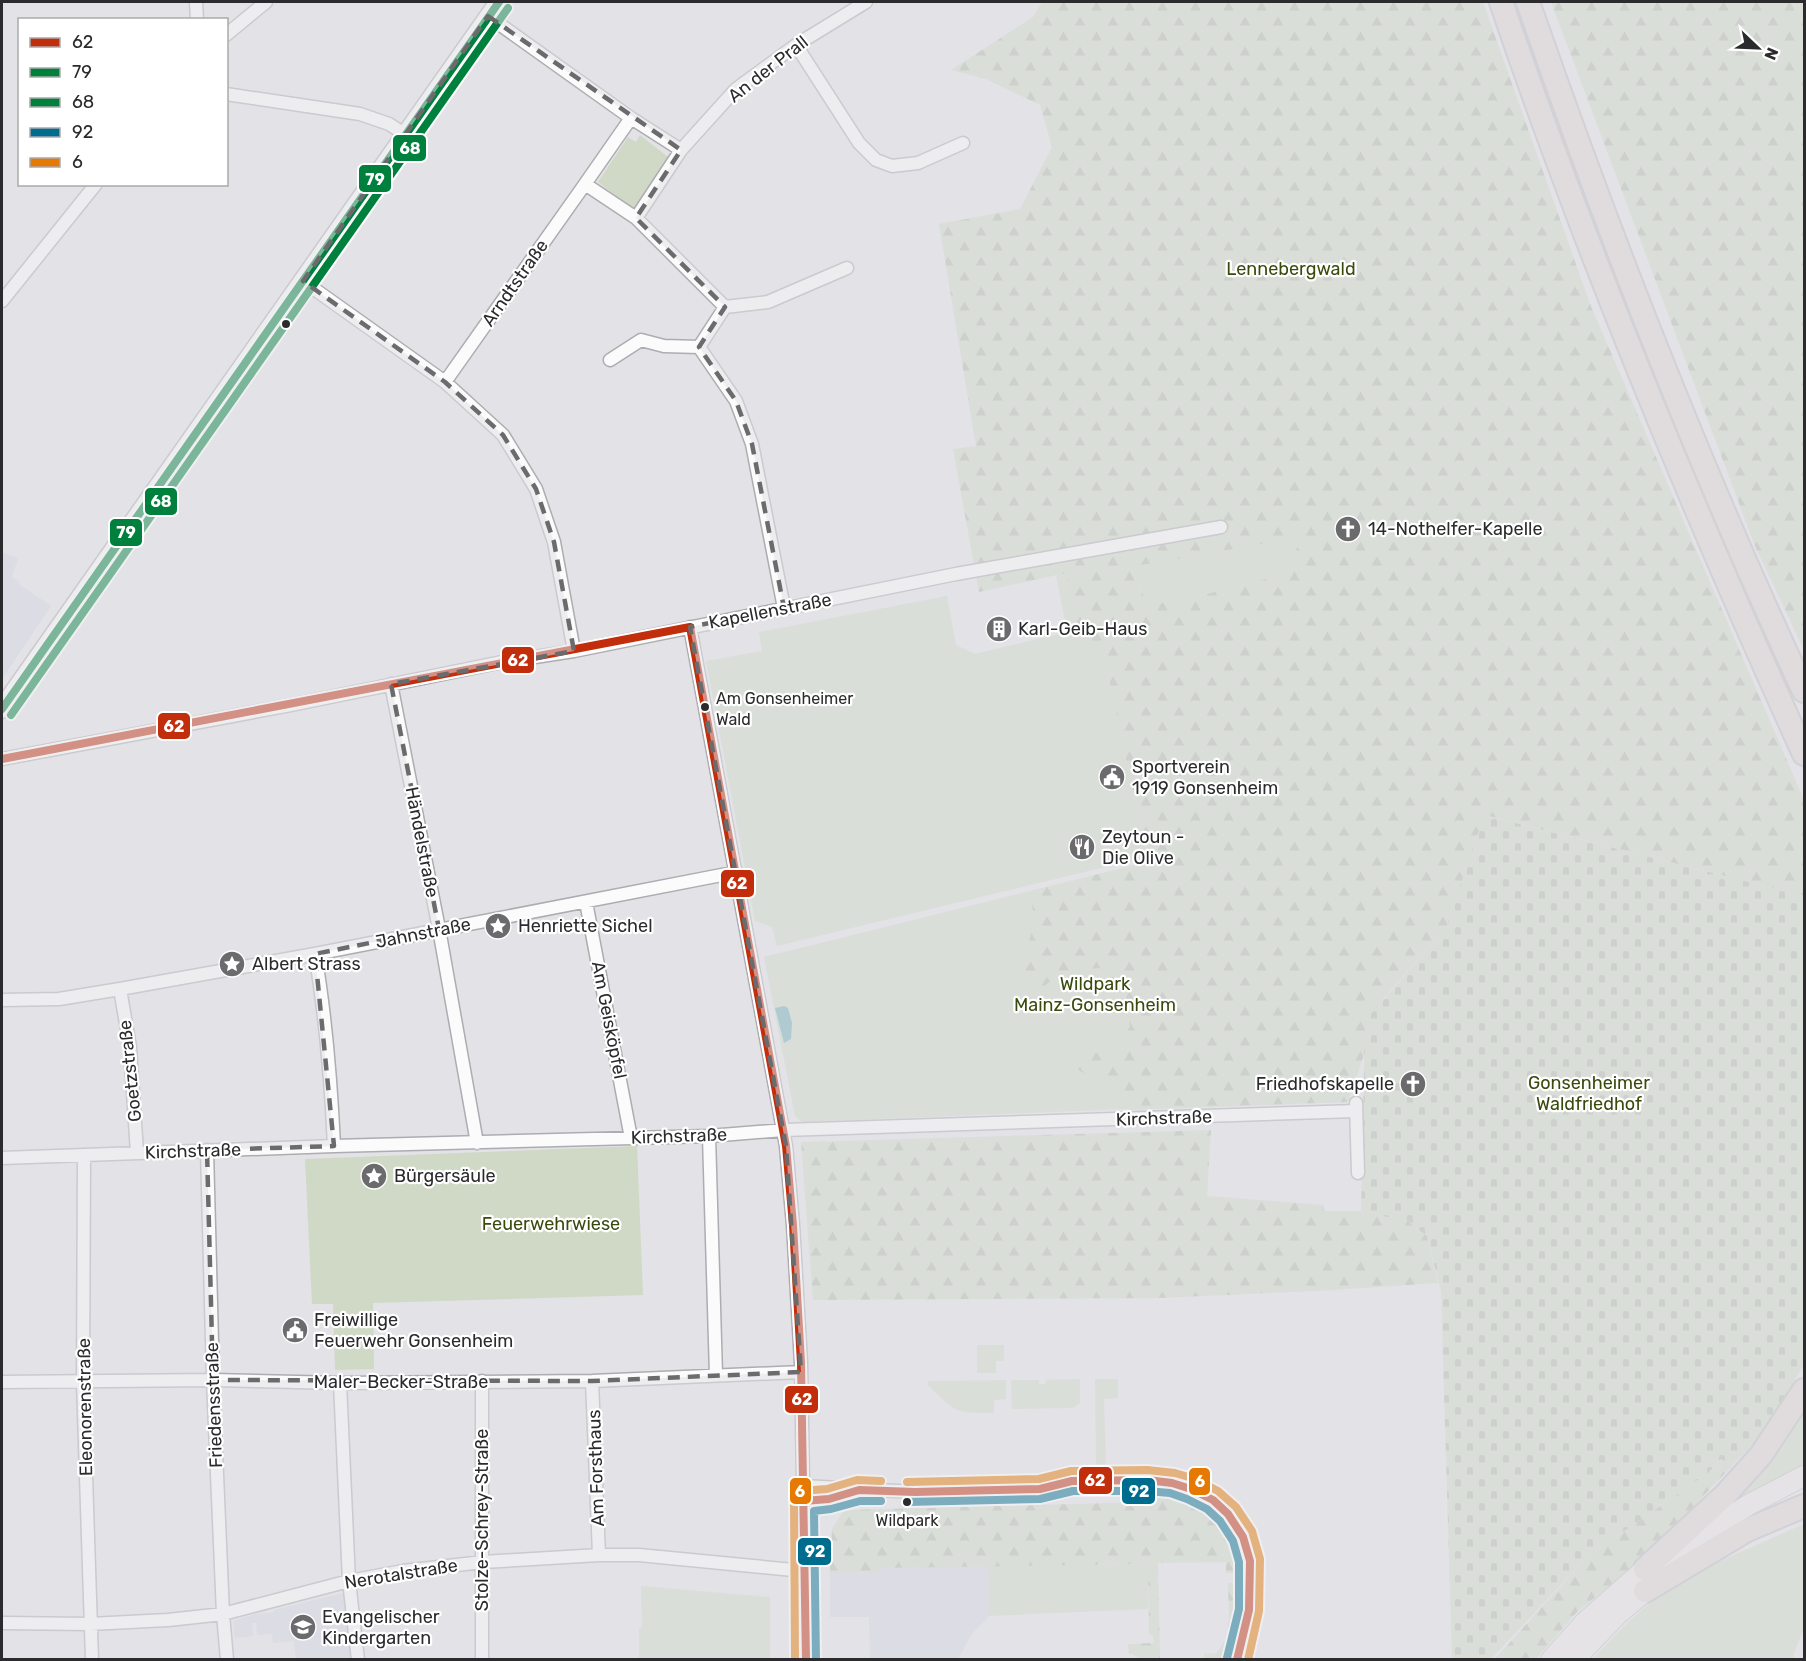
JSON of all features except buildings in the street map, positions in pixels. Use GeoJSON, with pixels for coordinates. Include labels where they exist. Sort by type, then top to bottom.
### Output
{"type":"FeatureCollection","features":[{"type":"Feature","properties":{"kind":"highway"},"geometry":{"type":"LineString","coordinates":[[1501,2],[1582,226],[1667,441],[1732,596],[1804,754]]}},
{"type":"Feature","properties":{"kind":"highway"},"geometry":{"type":"LineString","coordinates":[[1528,2],[1612,236],[1684,419],[1804,691]]}},
{"type":"Feature","properties":{"kind":"highway"},"geometry":{"type":"LineString","coordinates":[[1645,1580],[1761,1455],[1804,1390]]}},
{"type":"Feature","properties":{"kind":"highway"},"geometry":{"type":"LineString","coordinates":[[1645,1580],[1748,1530],[1804,1506]]}},
{"type":"Feature","properties":{"kind":"main road"},"geometry":{"type":"LineString","coordinates":[[2,709],[494,9]]}},
{"type":"Feature","properties":{"kind":"main road"},"geometry":{"type":"LineString","coordinates":[[1551,1659],[1593,1615],[1750,1504],[1804,1476]]}},
{"type":"Feature","properties":{"kind":"main road"},"geometry":{"type":"LineString","coordinates":[[1574,1659],[1618,1614],[1645,1580],[1722,1532],[1804,1487]]}},
{"type":"Feature","properties":{"kind":"street"},"geometry":{"type":"LineString","coordinates":[[196,2],[197,18]]}},
{"type":"Feature","properties":{"kind":"street"},"geometry":{"type":"LineString","coordinates":[[228,33],[266,2]]}},
{"type":"Feature","properties":{"kind":"street","name":"An der Prall"},"geometry":{"type":"LineString","coordinates":[[636,218],[681,150],[736,89],[796,45],[866,2]]}},
{"type":"Feature","properties":{"kind":"street"},"geometry":{"type":"LineString","coordinates":[[494,9],[631,117],[681,150]]}},
{"type":"Feature","properties":{"kind":"street"},"geometry":{"type":"LineString","coordinates":[[796,45],[859,143],[876,160],[891,166],[918,163],[963,143]]}},
{"type":"Feature","properties":{"kind":"street"},"geometry":{"type":"LineString","coordinates":[[228,94],[360,114],[388,124],[406,135]]}},
{"type":"Feature","properties":{"kind":"street","name":"Arndtstraße"},"geometry":{"type":"LineString","coordinates":[[445,382],[631,117]]}},
{"type":"Feature","properties":{"kind":"street"},"geometry":{"type":"LineString","coordinates":[[585,184],[636,218],[725,307]]}},
{"type":"Feature","properties":{"kind":"street"},"geometry":{"type":"LineString","coordinates":[[2,301],[94,186]]}},
{"type":"Feature","properties":{"kind":"street"},"geometry":{"type":"LineString","coordinates":[[725,307],[768,302],[847,268]]}},
{"type":"Feature","properties":{"kind":"street"},"geometry":{"type":"LineString","coordinates":[[303,281],[445,382],[503,435],[536,489],[554,542],[574,651]]}},
{"type":"Feature","properties":{"kind":"street"},"geometry":{"type":"LineString","coordinates":[[699,347],[725,307]]}},
{"type":"Feature","properties":{"kind":"street"},"geometry":{"type":"LineString","coordinates":[[610,360],[641,340],[664,346],[699,347]]}},
{"type":"Feature","properties":{"kind":"street"},"geometry":{"type":"LineString","coordinates":[[699,347],[736,401],[752,444],[784,608]]}},
{"type":"Feature","properties":{"kind":"street","name":"Kapellenstraße"},"geometry":{"type":"LineString","coordinates":[[2,759],[574,651],[956,574],[1221,527]]}},
{"type":"Feature","properties":{"kind":"street"},"geometry":{"type":"LineString","coordinates":[[690,627],[784,1131],[793,1225],[801,1372],[806,1659]]}},
{"type":"Feature","properties":{"kind":"street","name":"Händelstraße"},"geometry":{"type":"LineString","coordinates":[[391,684],[439,929],[477,1143]]}},
{"type":"Feature","properties":{"kind":"street","name":"Jahnstraße"},"geometry":{"type":"LineString","coordinates":[[2,1000],[59,999],[120,989],[315,954],[736,872]]}},
{"type":"Feature","properties":{"kind":"street","name":"Am Geisköpfel"},"geometry":{"type":"LineString","coordinates":[[586,902],[631,1137]]}},
{"type":"Feature","properties":{"kind":"street"},"geometry":{"type":"LineString","coordinates":[[315,954],[324,1008],[332,1088],[334,1146]]}},
{"type":"Feature","properties":{"kind":"street","name":"Goetzstraße"},"geometry":{"type":"LineString","coordinates":[[120,989],[130,1047],[137,1153]]}},
{"type":"Feature","properties":{"kind":"street","name":"Kirchstraße"},"geometry":{"type":"LineString","coordinates":[[2,1158],[709,1136],[1356,1107],[1358,1173]]}},
{"type":"Feature","properties":{"kind":"street"},"geometry":{"type":"LineString","coordinates":[[709,1136],[716,1375]]}},
{"type":"Feature","properties":{"kind":"street","name":"Friedensstraße"},"geometry":{"type":"LineString","coordinates":[[207,1150],[213,1380],[227,1659]]}},
{"type":"Feature","properties":{"kind":"street","name":"Eleonorenstraße"},"geometry":{"type":"LineString","coordinates":[[84,1155],[83,1383],[93,1659]]}},
{"type":"Feature","properties":{"kind":"street","name":"Maler-Becker-Straße"},"geometry":{"type":"LineString","coordinates":[[2,1382],[592,1381],[801,1372]]}},
{"type":"Feature","properties":{"kind":"street","name":"Stolze-Schrey-Straße"},"geometry":{"type":"LineString","coordinates":[[482,1381],[482,1659]]}},
{"type":"Feature","properties":{"kind":"street","name":"Am Forsthaus"},"geometry":{"type":"LineString","coordinates":[[592,1381],[600,1555]]}},
{"type":"Feature","properties":{"kind":"street"},"geometry":{"type":"LineString","coordinates":[[340,1383],[349,1581],[358,1659]]}},
{"type":"Feature","properties":{"kind":"street"},"geometry":{"type":"LineString","coordinates":[[803,1486],[915,1492],[1040,1489],[1072,1481],[1148,1480],[1172,1483],[1191,1489],[1213,1500],[1228,1514],[1243,1538],[1250,1561],[1250,1610],[1237,1659]]}},
{"type":"Feature","properties":{"kind":"street"},"geometry":{"type":"LineString","coordinates":[[803,1501],[829,1499],[860,1490]]}},
{"type":"Feature","properties":{"kind":"street","name":"Nerotalstraße"},"geometry":{"type":"LineString","coordinates":[[2,1623],[90,1624],[168,1620],[223,1614],[349,1581],[403,1571],[483,1562],[639,1555],[804,1571]]}},
{"type":"Feature","properties":{"kind":"highlighted area"},"geometry":{"type":"Polygon","coordinates":[[[488,16],[681,150],[636,218],[725,307],[699,347],[736,401],[752,444],[784,608],[690,627],[786,1146],[801,1372],[592,1381],[213,1380],[207,1150],[334,1146],[315,954],[439,929],[391,684],[574,651],[554,542],[536,489],[503,435],[445,382],[303,281],[488,16]]]}},
{"type":"Feature","properties":{"kind":"shaded area"},"geometry":{"type":"Polygon","coordinates":[[[2,552],[18,558],[12,577],[51,606],[2,679],[2,552]]]}},
{"type":"Feature","properties":{"kind":"shaded area"},"geometry":{"type":"Polygon","coordinates":[[[988,1566],[989,1616],[971,1635],[958,1659],[870,1659],[869,1617],[830,1617],[830,1573],[880,1572],[881,1568],[988,1566]]]}},
{"type":"Feature","properties":{"kind":"shaded area","name":"Evangelischer Kindergarten"},"geometry":{"type":"Polygon","coordinates":[[[344,1593],[354,1659],[296,1659],[294,1641],[273,1643],[272,1634],[257,1635],[256,1623],[252,1623],[253,1636],[235,1638],[233,1622],[235,1620],[256,1614],[273,1613],[273,1610],[344,1593]]]}},
{"type":"Feature","properties":{"kind":"green space","name":"Lennebergwald"},"geometry":{"type":"Polygon","coordinates":[[[1042,2],[1483,2],[1590,304],[1804,800],[1804,896],[1485,815],[1446,928],[1383,999],[1348,1102],[1128,1110],[1115,1079],[1090,1077],[1070,1065],[1074,1053],[1116,1053],[1130,1026],[1123,1003],[1100,968],[1063,972],[1040,989],[1017,980],[1034,925],[1031,891],[1147,862],[1146,854],[1103,650],[1083,650],[1066,573],[979,592],[953,449],[976,446],[939,224],[1020,209],[1052,147],[1040,105],[986,79],[951,70],[1033,17],[1042,2]],[[1303,537],[1129,567],[1144,596],[1167,604],[1282,575],[1303,537]]]}},
{"type":"Feature","properties":{"kind":"green space"},"geometry":{"type":"Polygon","coordinates":[[[1551,2],[1804,2],[1804,650],[1755,546],[1551,2]]]}},
{"type":"Feature","properties":{"kind":"green space"},"geometry":{"type":"Polygon","coordinates":[[[640,135],[668,157],[636,207],[632,208],[598,182],[628,137],[636,142],[640,135]]]}},
{"type":"Feature","properties":{"kind":"green space"},"geometry":{"type":"Polygon","coordinates":[[[1304,536],[1282,575],[1167,604],[1144,596],[1129,566],[1304,536]]]}},
{"type":"Feature","properties":{"kind":"green space","name":"Sportverein 1919 Gonsenheim"},"geometry":{"type":"Polygon","coordinates":[[[1066,573],[1083,649],[1103,649],[1147,857],[777,946],[772,927],[755,921],[706,661],[762,651],[759,632],[947,596],[956,645],[975,654],[1067,632],[1056,575],[1066,573]]]}},
{"type":"Feature","properties":{"kind":"green space","name":"Gonsenheimer Waldfriedhof"},"geometry":{"type":"Polygon","coordinates":[[[1484,815],[1804,896],[1804,1364],[1765,1431],[1733,1465],[1721,1459],[1709,1472],[1587,1557],[1491,1659],[1452,1659],[1441,1291],[1427,1236],[1409,1222],[1361,1211],[1365,1021],[1446,928],[1484,815]]]}},
{"type":"Feature","properties":{"kind":"green space","name":"Wildpark Mainz-Gonsenheim"},"geometry":{"type":"Polygon","coordinates":[[[1147,862],[1414,950],[1348,1049],[1306,1102],[802,1122],[795,1116],[764,957],[1147,862]]]}},
{"type":"Feature","properties":{"kind":"green space"},"geometry":{"type":"Polygon","coordinates":[[[1211,1130],[1207,1196],[1324,1205],[1324,1211],[1361,1211],[1409,1222],[1427,1236],[1438,1283],[1158,1298],[813,1300],[801,1142],[1211,1130]]]}},
{"type":"Feature","properties":{"kind":"green space","name":"Feuerwehrwiese"},"geometry":{"type":"Polygon","coordinates":[[[637,1146],[643,1295],[373,1303],[374,1369],[335,1370],[333,1304],[312,1304],[305,1159],[637,1146]]]}},
{"type":"Feature","properties":{"kind":"green space"},"geometry":{"type":"Polygon","coordinates":[[[977,1345],[1004,1345],[1004,1361],[996,1361],[996,1373],[977,1373],[977,1345]]]}},
{"type":"Feature","properties":{"kind":"green space"},"geometry":{"type":"Polygon","coordinates":[[[1080,1379],[1080,1403],[1073,1408],[1012,1409],[1011,1380],[1039,1380],[1039,1384],[1045,1384],[1046,1380],[1080,1379]]]}},
{"type":"Feature","properties":{"kind":"green space"},"geometry":{"type":"Polygon","coordinates":[[[1095,1379],[1118,1379],[1118,1398],[1104,1399],[1106,1465],[1096,1465],[1095,1379]]]}},
{"type":"Feature","properties":{"kind":"green space"},"geometry":{"type":"Polygon","coordinates":[[[1006,1380],[1006,1399],[994,1400],[994,1413],[970,1413],[956,1410],[928,1385],[928,1381],[1006,1380]]]}},
{"type":"Feature","properties":{"kind":"green space"},"geometry":{"type":"Polygon","coordinates":[[[1804,1412],[1804,1470],[1729,1506],[1775,1454],[1804,1412]]]}},
{"type":"Feature","properties":{"kind":"green space"},"geometry":{"type":"Polygon","coordinates":[[[1722,1459],[1733,1465],[1645,1557],[1577,1612],[1536,1659],[1494,1660],[1587,1557],[1709,1472],[1722,1459]]]}},
{"type":"Feature","properties":{"kind":"green space"},"geometry":{"type":"Polygon","coordinates":[[[1159,1497],[1190,1503],[1203,1509],[1214,1518],[1230,1541],[1237,1572],[1226,1573],[1226,1562],[1158,1563],[1160,1659],[1142,1659],[1129,1653],[1128,1644],[1154,1643],[1153,1635],[1149,1635],[1148,1564],[881,1568],[881,1572],[830,1573],[832,1529],[844,1510],[1148,1502],[1159,1497]]]}},
{"type":"Feature","properties":{"kind":"green space"},"geometry":{"type":"Polygon","coordinates":[[[1804,1524],[1804,1627],[1792,1659],[1592,1660],[1639,1612],[1660,1595],[1719,1562],[1804,1524]]]}},
{"type":"Feature","properties":{"kind":"green space"},"geometry":{"type":"Polygon","coordinates":[[[1148,1564],[1148,1609],[989,1616],[988,1566],[1148,1564]]]}},
{"type":"Feature","properties":{"kind":"green space"},"geometry":{"type":"Polygon","coordinates":[[[1228,1583],[1239,1583],[1235,1633],[1223,1659],[1204,1659],[1204,1654],[1216,1653],[1222,1647],[1228,1630],[1228,1583]]]}},
{"type":"Feature","properties":{"kind":"green space"},"geometry":{"type":"Polygon","coordinates":[[[641,1586],[770,1597],[770,1659],[639,1659],[639,1628],[642,1627],[641,1586]]]}},
{"type":"Feature","properties":{"kind":"water"},"geometry":{"type":"Polygon","coordinates":[[[784,1006],[788,1008],[792,1023],[791,1039],[784,1043],[775,1008],[784,1006]]]}},
{"type":"Feature","properties":{"kind":"transit line","name":"79"},"geometry":{"type":"LineString","coordinates":[[2,709],[499,2]]}},
{"type":"Feature","properties":{"kind":"transit line","name":"68"},"geometry":{"type":"LineString","coordinates":[[11,715],[508,8]]}},
{"type":"Feature","properties":{"kind":"transit line","name":"62"},"geometry":{"type":"LineString","coordinates":[[690,627],[786,1146],[801,1363],[806,1660]]}},
{"type":"Feature","properties":{"kind":"transit line","name":"62"},"geometry":{"type":"LineString","coordinates":[[2,759],[690,627]]}},
{"type":"Feature","properties":{"kind":"transit line","name":"6"},"geometry":{"type":"LineString","coordinates":[[907,1482],[1039,1479],[1071,1471],[1147,1470],[1175,1473],[1195,1479],[1218,1491],[1236,1507],[1252,1531],[1260,1559],[1259,1611],[1248,1660]]}},
{"type":"Feature","properties":{"kind":"transit line","name":"6"},"geometry":{"type":"LineString","coordinates":[[795,1660],[794,1496],[800,1491],[827,1489],[857,1480],[881,1481]]}},
{"type":"Feature","properties":{"kind":"transit line","name":"62"},"geometry":{"type":"LineString","coordinates":[[803,1501],[829,1499],[859,1490],[915,1492],[1040,1489],[1072,1481],[1147,1480],[1172,1483],[1191,1489],[1213,1500],[1228,1514],[1243,1537],[1250,1561],[1249,1610],[1237,1660]]}},
{"type":"Feature","properties":{"kind":"transit line","name":"92"},"geometry":{"type":"LineString","coordinates":[[907,1502],[1040,1499],[1073,1491],[1146,1491],[1170,1493],[1187,1499],[1207,1509],[1220,1521],[1233,1541],[1239,1562],[1239,1609],[1227,1658]]}},
{"type":"Feature","properties":{"kind":"transit line","name":"92"},"geometry":{"type":"LineString","coordinates":[[816,1660],[814,1511],[860,1501],[881,1501]]}},
{"type":"Feature","properties":{"kind":"place","name":"14-Nothelfer-Kapelle"},"geometry":{"type":"Point","coordinates":[1348,529]}},
{"type":"Feature","properties":{"kind":"place","name":"Karl-Geib-Haus"},"geometry":{"type":"Point","coordinates":[999,629]}},
{"type":"Feature","properties":{"kind":"place","name":"Am Gonsenheimer Wald"},"geometry":{"type":"Point","coordinates":[705,707]}},
{"type":"Feature","properties":{"kind":"place","name":"Sportverein 1919 Gonsenheim"},"geometry":{"type":"Point","coordinates":[1112,777]}},
{"type":"Feature","properties":{"kind":"place","name":"Zeytoun - Die Olive"},"geometry":{"type":"Point","coordinates":[1082,847]}},
{"type":"Feature","properties":{"kind":"place","name":"Henriette Sichel"},"geometry":{"type":"Point","coordinates":[498,926]}},
{"type":"Feature","properties":{"kind":"place","name":"Albert Strass"},"geometry":{"type":"Point","coordinates":[232,964]}},
{"type":"Feature","properties":{"kind":"place","name":"Friedhofskapelle"},"geometry":{"type":"Point","coordinates":[1413,1084]}},
{"type":"Feature","properties":{"kind":"place","name":"Bürgersäule"},"geometry":{"type":"Point","coordinates":[374,1176]}},
{"type":"Feature","properties":{"kind":"place","name":"Freiwillige Feuerwehr Gonsenheim"},"geometry":{"type":"Point","coordinates":[295,1330]}},
{"type":"Feature","properties":{"kind":"place","name":"Wildpark"},"geometry":{"type":"Point","coordinates":[907,1502]}},
{"type":"Feature","properties":{"kind":"place","name":"Evangelischer Kindergarten"},"geometry":{"type":"Point","coordinates":[303,1627]}}]}
